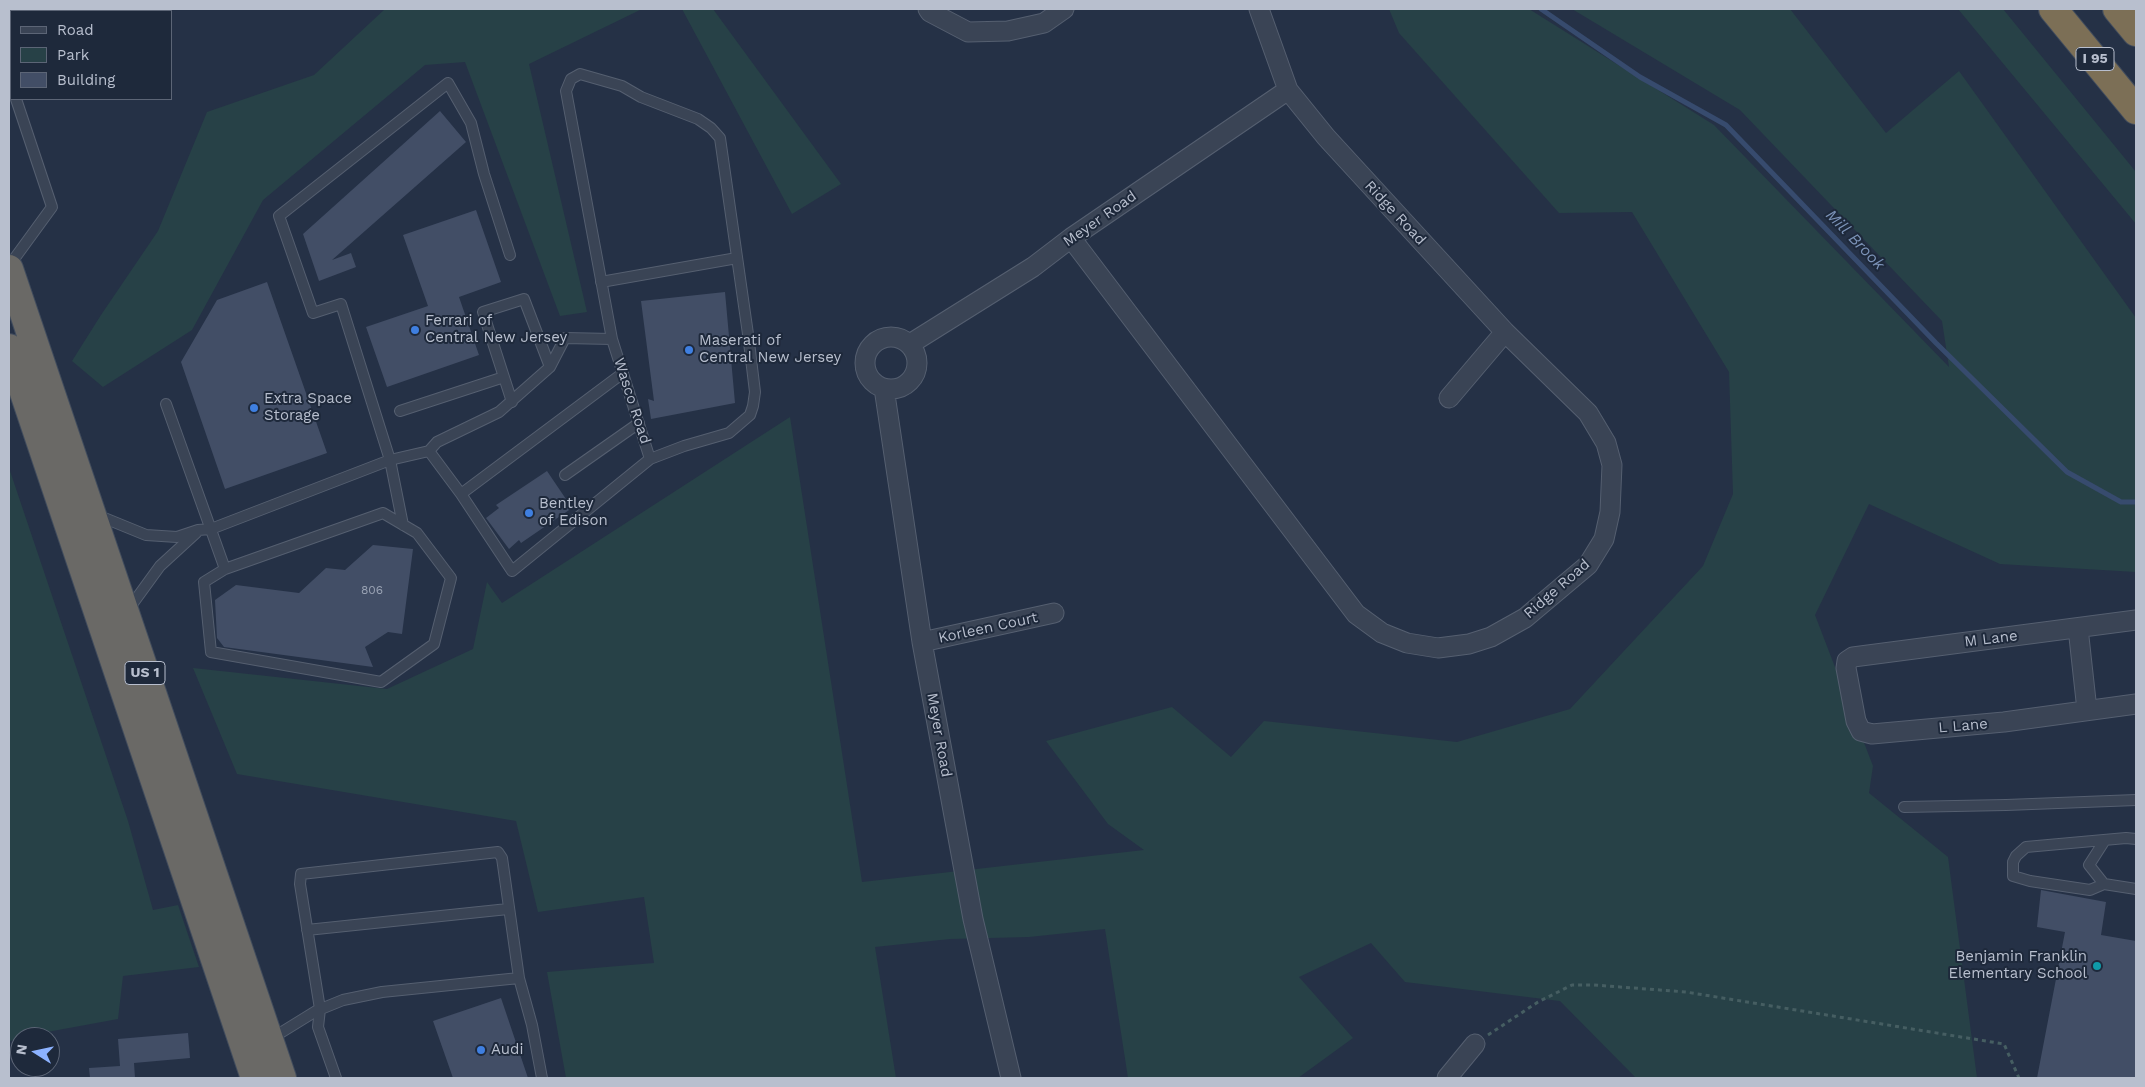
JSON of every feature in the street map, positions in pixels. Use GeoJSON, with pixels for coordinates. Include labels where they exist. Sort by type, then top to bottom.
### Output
{"type":"FeatureCollection","features":[{"type":"Feature","properties":{"kind":"highway","name":"I 95"},"geometry":{"type":"LineString","coordinates":[[2053,9],[2136,110]]}},
{"type":"Feature","properties":{"kind":"highway"},"geometry":{"type":"LineString","coordinates":[[2117,9],[2136,32]]}},
{"type":"Feature","properties":{"kind":"highway","name":"US 1"},"geometry":{"type":"LineString","coordinates":[[9,267],[282,1078]]}},
{"type":"Feature","properties":{"kind":"highway","name":"US 1"},"geometry":{"type":"LineString","coordinates":[[9,348],[256,1078]]}},
{"type":"Feature","properties":{"kind":"street"},"geometry":{"type":"LineString","coordinates":[[928,9],[930,12],[968,32],[1008,31],[1044,22],[1064,9]]}},
{"type":"Feature","properties":{"kind":"street","name":"Ridge Road"},"geometry":{"type":"LineString","coordinates":[[1071,238],[1356,614],[1382,633],[1407,644],[1438,648],[1469,644],[1491,637],[1525,618],[1588,565],[1604,539],[1610,512],[1612,465],[1606,443],[1588,414],[1505,332],[1326,137],[1288,90],[1259,9]]}},
{"type":"Feature","properties":{"kind":"street","name":"Meyer Road"},"geometry":{"type":"LineString","coordinates":[[910,344],[1033,266],[1288,90]]}},
{"type":"Feature","properties":{"kind":"street"},"geometry":{"type":"LineString","coordinates":[[1449,398],[1505,332]]}},
{"type":"Feature","properties":{"kind":"street"},"geometry":{"type":"LineString","coordinates":[[894,336],[910,344],[917,360],[914,376],[901,387],[884,388],[870,378],[866,371],[866,353],[877,340],[894,336]]}},
{"type":"Feature","properties":{"kind":"street","name":"Meyer Road"},"geometry":{"type":"LineString","coordinates":[[884,388],[922,642],[973,919],[1011,1078]]}},
{"type":"Feature","properties":{"kind":"street","name":"Korleen Court"},"geometry":{"type":"LineString","coordinates":[[922,642],[1054,613]]}},
{"type":"Feature","properties":{"kind":"street","name":"M Lane"},"geometry":{"type":"LineString","coordinates":[[1847,661],[1853,657],[2136,620]]}},
{"type":"Feature","properties":{"kind":"street"},"geometry":{"type":"LineString","coordinates":[[2078,628],[2087,710]]}},
{"type":"Feature","properties":{"kind":"street","name":"L Lane"},"geometry":{"type":"LineString","coordinates":[[1847,661],[1846,668],[1856,721],[1861,730],[1872,734],[2004,722],[2136,704]]}},
{"type":"Feature","properties":{"kind":"street"},"geometry":{"type":"LineString","coordinates":[[1447,1078],[1475,1044]]}},
{"type":"Feature","properties":{"kind":"lane"},"geometry":{"type":"LineString","coordinates":[[612,339],[566,91],[571,79],[580,74],[622,86],[641,97],[698,119],[711,128],[720,138],[755,392],[750,415],[728,433],[684,446],[650,459]]}},
{"type":"Feature","properties":{"kind":"lane"},"geometry":{"type":"LineString","coordinates":[[403,525],[390,460],[341,304],[313,313],[279,216],[448,83],[471,123],[510,255]]}},
{"type":"Feature","properties":{"kind":"lane"},"geometry":{"type":"LineString","coordinates":[[9,267],[52,206],[16,100]]}},
{"type":"Feature","properties":{"kind":"lane"},"geometry":{"type":"LineString","coordinates":[[601,282],[737,258]]}},
{"type":"Feature","properties":{"kind":"lane"},"geometry":{"type":"LineString","coordinates":[[512,402],[483,312],[524,299],[550,367]]}},
{"type":"Feature","properties":{"kind":"lane","name":"Wasco Road"},"geometry":{"type":"LineString","coordinates":[[92,513],[146,535],[177,537],[198,530],[211,529],[390,460],[429,451],[437,442],[499,412],[512,402],[550,367],[565,338],[612,339],[650,459],[512,571],[461,494],[429,451]]}},
{"type":"Feature","properties":{"kind":"lane"},"geometry":{"type":"LineString","coordinates":[[461,494],[623,374]]}},
{"type":"Feature","properties":{"kind":"lane"},"geometry":{"type":"LineString","coordinates":[[400,411],[504,377]]}},
{"type":"Feature","properties":{"kind":"lane"},"geometry":{"type":"LineString","coordinates":[[166,404],[225,569]]}},
{"type":"Feature","properties":{"kind":"lane"},"geometry":{"type":"LineString","coordinates":[[565,475],[639,423]]}},
{"type":"Feature","properties":{"kind":"lane"},"geometry":{"type":"LineString","coordinates":[[383,513],[417,533],[451,578],[434,644],[381,682],[211,652],[204,582],[225,569],[383,513]]}},
{"type":"Feature","properties":{"kind":"lane"},"geometry":{"type":"LineString","coordinates":[[126,613],[160,566],[198,530]]}},
{"type":"Feature","properties":{"kind":"lane"},"geometry":{"type":"LineString","coordinates":[[1904,807],[2136,800]]}},
{"type":"Feature","properties":{"kind":"lane"},"geometry":{"type":"LineString","coordinates":[[2136,840],[2126,838],[2026,847],[2016,856],[2012,869],[2013,876],[2030,881],[2090,890],[2104,884],[2136,889]]}},
{"type":"Feature","properties":{"kind":"lane"},"geometry":{"type":"LineString","coordinates":[[2104,884],[2089,865],[2105,840]]}},
{"type":"Feature","properties":{"kind":"lane"},"geometry":{"type":"LineString","coordinates":[[336,1078],[318,1027],[320,1009],[300,884],[301,874],[498,852],[502,858],[519,978],[530,1017],[542,1078]]}},
{"type":"Feature","properties":{"kind":"lane"},"geometry":{"type":"LineString","coordinates":[[307,930],[508,909]]}},
{"type":"Feature","properties":{"kind":"lane"},"geometry":{"type":"LineString","coordinates":[[269,1040],[320,1009],[343,1000],[382,992],[519,978]]}},
{"type":"Feature","properties":{"kind":"path"},"geometry":{"type":"LineString","coordinates":[[1475,1044],[1538,1002],[1572,986],[1594,985],[1686,992],[2004,1044],[2019,1078]]}},
{"type":"Feature","properties":{"kind":"green space"},"geometry":{"type":"Polygon","coordinates":[[[385,9],[642,9],[529,64],[587,312],[560,316],[465,62],[425,65],[263,200],[192,330],[103,387],[72,361],[158,231],[207,112],[314,75],[385,9]]]}},
{"type":"Feature","properties":{"kind":"green space"},"geometry":{"type":"Polygon","coordinates":[[[682,9],[713,9],[841,184],[792,214],[682,9]]]}},
{"type":"Feature","properties":{"kind":"green space"},"geometry":{"type":"Polygon","coordinates":[[[1389,9],[1529,9],[1714,125],[1949,367],[1942,321],[1740,110],[1572,9],[1790,9],[1886,133],[1959,71],[2136,318],[2136,572],[2000,564],[1869,504],[1815,615],[1873,766],[1869,793],[1948,857],[1977,1078],[1636,1078],[1560,1001],[1405,982],[1371,943],[1299,977],[1353,1038],[1298,1078],[1128,1078],[1105,929],[1029,937],[950,939],[875,947],[896,1078],[566,1078],[547,972],[654,963],[644,897],[538,912],[516,821],[237,774],[193,668],[387,689],[473,649],[487,582],[502,603],[790,417],[862,882],[1144,850],[1108,824],[1046,741],[1172,707],[1231,757],[1264,721],[1457,742],[1570,709],[1703,566],[1733,494],[1729,372],[1632,212],[1559,213],[1399,33],[1389,9]]]}},
{"type":"Feature","properties":{"kind":"green space"},"geometry":{"type":"Polygon","coordinates":[[[1958,9],[2003,9],[2136,172],[2136,224],[1958,9]]]}},
{"type":"Feature","properties":{"kind":"green space"},"geometry":{"type":"Polygon","coordinates":[[[9,468],[128,821],[153,910],[178,905],[199,967],[123,976],[118,1019],[60,1030],[60,1027],[10,1027],[9,1041],[9,468]]]}},
{"type":"Feature","properties":{"kind":"building"},"geometry":{"type":"Polygon","coordinates":[[[440,111],[466,142],[332,260],[351,253],[356,267],[319,281],[303,234],[440,111]]]}},
{"type":"Feature","properties":{"kind":"building"},"geometry":{"type":"Polygon","coordinates":[[[476,210],[501,282],[459,297],[479,355],[387,387],[366,327],[428,306],[403,235],[476,210]]]}},
{"type":"Feature","properties":{"kind":"building","name":"Extra Space Storage"},"geometry":{"type":"Polygon","coordinates":[[[267,282],[327,453],[225,489],[181,362],[217,300],[267,282]]]}},
{"type":"Feature","properties":{"kind":"building","name":"Maserati of Central New Jersey"},"geometry":{"type":"Polygon","coordinates":[[[725,292],[735,403],[651,419],[648,399],[654,401],[641,301],[725,292]]]}},
{"type":"Feature","properties":{"kind":"building","name":"Bentley of Edison"},"geometry":{"type":"Polygon","coordinates":[[[547,471],[572,508],[521,543],[519,540],[509,549],[486,518],[499,508],[496,505],[547,471]]]}},
{"type":"Feature","properties":{"kind":"building"},"geometry":{"type":"Polygon","coordinates":[[[373,545],[413,549],[402,634],[388,632],[365,647],[373,667],[224,647],[217,638],[215,600],[236,585],[299,593],[326,568],[345,570],[373,545]]]}},
{"type":"Feature","properties":{"kind":"building","name":"Benjamin Franklin Elementary School"},"geometry":{"type":"Polygon","coordinates":[[[2041,890],[2106,902],[2101,935],[2136,941],[2136,1078],[2037,1078],[2065,932],[2037,927],[2041,890]]]}},
{"type":"Feature","properties":{"kind":"building","name":"Audi"},"geometry":{"type":"Polygon","coordinates":[[[501,998],[528,1078],[453,1078],[433,1021],[501,998]]]}},
{"type":"Feature","properties":{"kind":"building"},"geometry":{"type":"Polygon","coordinates":[[[188,1033],[190,1058],[134,1063],[135,1078],[90,1078],[89,1068],[120,1066],[118,1039],[188,1033]]]}},
{"type":"Feature","properties":{"kind":"waterway","name":"Mill Brook"},"geometry":{"type":"LineString","coordinates":[[1541,9],[1640,77],[1726,125],[1936,343],[2067,472],[2121,502],[2136,502]]}},
{"type":"Feature","properties":{"kind":"place","name":"Ferrari of Central New Jersey"},"geometry":{"type":"Point","coordinates":[415,330]}},
{"type":"Feature","properties":{"kind":"place","name":"Maserati of Central New Jersey"},"geometry":{"type":"Point","coordinates":[689,350]}},
{"type":"Feature","properties":{"kind":"place","name":"Extra Space Storage"},"geometry":{"type":"Point","coordinates":[254,408]}},
{"type":"Feature","properties":{"kind":"place","name":"Bentley of Edison"},"geometry":{"type":"Point","coordinates":[529,513]}},
{"type":"Feature","properties":{"kind":"place","name":"Benjamin Franklin Elementary School"},"geometry":{"type":"Point","coordinates":[2097,966]}},
{"type":"Feature","properties":{"kind":"place","name":"Audi"},"geometry":{"type":"Point","coordinates":[481,1050]}}]}
